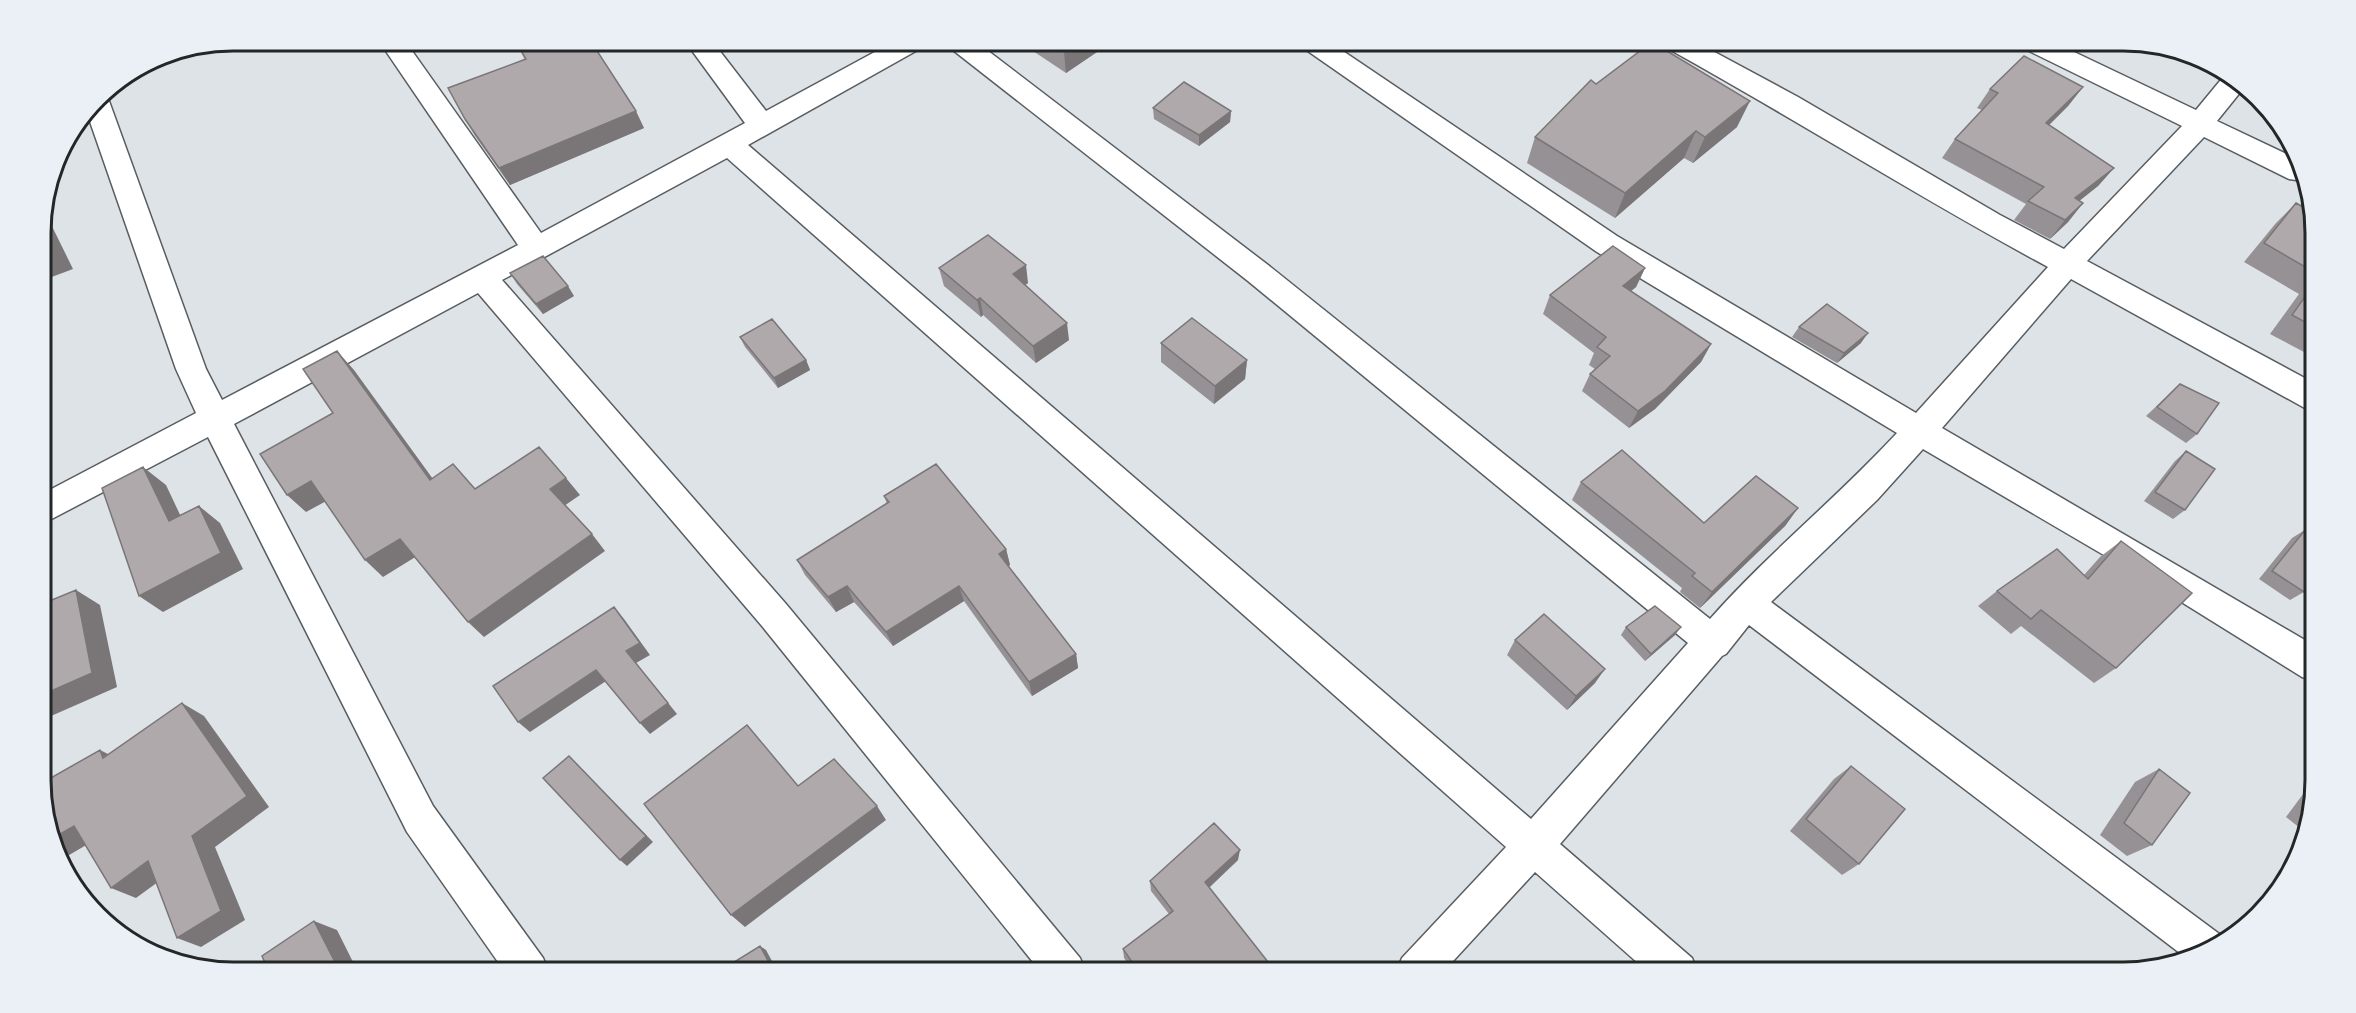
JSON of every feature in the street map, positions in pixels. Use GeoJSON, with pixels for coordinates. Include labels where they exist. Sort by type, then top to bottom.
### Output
{"type":"FeatureCollection","features":[{"type":"Feature","properties":{"kind":"street"},"geometry":{"type":"LineString","coordinates":[[400,51],[536,249]]}},
{"type":"Feature","properties":{"kind":"street"},"geometry":{"type":"LineString","coordinates":[[706,51],[762,125]]}},
{"type":"Feature","properties":{"kind":"street"},"geometry":{"type":"LineString","coordinates":[[51,505],[536,249],[894,51]]}},
{"type":"Feature","properties":{"kind":"street"},"geometry":{"type":"LineString","coordinates":[[972,51],[1258,273],[1714,643]]}},
{"type":"Feature","properties":{"kind":"street"},"geometry":{"type":"LineString","coordinates":[[1327,51],[1647,270],[1917,432],[2236,616],[2305,659]]}},
{"type":"Feature","properties":{"kind":"street"},"geometry":{"type":"LineString","coordinates":[[1694,51],[1790,104],[1990,223],[2305,393]]}},
{"type":"Feature","properties":{"kind":"street"},"geometry":{"type":"LineString","coordinates":[[2052,51],[2293,169]]}},
{"type":"Feature","properties":{"kind":"street"},"geometry":{"type":"LineString","coordinates":[[1425,962],[1535,844],[1714,643],[1746,603],[1865,490],[2009,333],[2067,264],[2199,125],[2230,86]]}},
{"type":"Feature","properties":{"kind":"street"},"geometry":{"type":"LineString","coordinates":[[99,110],[191,369],[215,419],[420,819],[522,962]]}},
{"type":"Feature","properties":{"kind":"street"},"geometry":{"type":"LineString","coordinates":[[729,144],[1535,844],[1667,962]]}},
{"type":"Feature","properties":{"kind":"street"},"geometry":{"type":"LineString","coordinates":[[482,277],[774,615],[1058,962]]}},
{"type":"Feature","properties":{"kind":"street"},"geometry":{"type":"LineString","coordinates":[[1746,603],[2201,944]]}},
{"type":"Feature","properties":{"kind":"building"},"geometry":{"type":"Polygon","coordinates":[[[521,51],[597,51],[636,111],[499,168],[465,119],[448,88],[526,59],[521,51]]]}},
{"type":"Feature","properties":{"kind":"building"},"geometry":{"type":"Polygon","coordinates":[[[1640,51],[1667,51],[1750,101],[1705,137],[1696,131],[1625,193],[1535,137],[1591,80],[1596,84],[1640,51]]]}},
{"type":"Feature","properties":{"kind":"building"},"geometry":{"type":"Polygon","coordinates":[[[2024,56],[2083,87],[2046,123],[2114,168],[2075,198],[2083,203],[2065,220],[2028,201],[2044,187],[1955,139],[1998,93],[1990,89],[2024,56]]]}},
{"type":"Feature","properties":{"kind":"building"},"geometry":{"type":"Polygon","coordinates":[[[1184,82],[1231,111],[1199,135],[1153,108],[1184,82]]]}},
{"type":"Feature","properties":{"kind":"building"},"geometry":{"type":"Polygon","coordinates":[[[2296,203],[2303,207],[2305,267],[2264,243],[2296,203]]]}},
{"type":"Feature","properties":{"kind":"building"},"geometry":{"type":"Polygon","coordinates":[[[988,235],[1026,265],[1013,274],[1067,323],[1033,346],[980,298],[977,300],[939,268],[988,235]]]}},
{"type":"Feature","properties":{"kind":"building"},"geometry":{"type":"Polygon","coordinates":[[[1613,246],[1645,268],[1623,286],[1711,344],[1665,391],[1638,411],[1590,374],[1610,356],[1597,347],[1606,337],[1550,295],[1613,246]]]}},
{"type":"Feature","properties":{"kind":"building"},"geometry":{"type":"Polygon","coordinates":[[[543,256],[568,286],[536,304],[510,273],[543,256]]]}},
{"type":"Feature","properties":{"kind":"building"},"geometry":{"type":"Polygon","coordinates":[[[2305,297],[2305,322],[2292,315],[2305,297]]]}},
{"type":"Feature","properties":{"kind":"building"},"geometry":{"type":"Polygon","coordinates":[[[1827,304],[1868,333],[1844,353],[1799,327],[1827,304]]]}},
{"type":"Feature","properties":{"kind":"building"},"geometry":{"type":"Polygon","coordinates":[[[1192,318],[1247,360],[1215,386],[1161,343],[1192,318]]]}},
{"type":"Feature","properties":{"kind":"building"},"geometry":{"type":"Polygon","coordinates":[[[772,319],[806,360],[774,378],[740,337],[772,319]]]}},
{"type":"Feature","properties":{"kind":"building"},"geometry":{"type":"Polygon","coordinates":[[[337,351],[430,480],[453,464],[475,489],[539,447],[566,478],[550,489],[592,534],[468,622],[400,539],[365,560],[311,481],[287,495],[260,454],[333,413],[303,369],[337,351]]]}},
{"type":"Feature","properties":{"kind":"building"},"geometry":{"type":"Polygon","coordinates":[[[2180,384],[2219,403],[2197,434],[2157,407],[2180,384]]]}},
{"type":"Feature","properties":{"kind":"building"},"geometry":{"type":"Polygon","coordinates":[[[1622,450],[1704,523],[1756,476],[1798,508],[1712,592],[1692,576],[1695,573],[1581,482],[1622,450]]]}},
{"type":"Feature","properties":{"kind":"building"},"geometry":{"type":"Polygon","coordinates":[[[2186,451],[2215,469],[2185,510],[2155,492],[2186,451]]]}},
{"type":"Feature","properties":{"kind":"building"},"geometry":{"type":"Polygon","coordinates":[[[936,464],[1006,549],[999,554],[1076,654],[1029,682],[959,586],[886,632],[847,586],[828,597],[797,560],[889,502],[884,496],[936,464]]]}},
{"type":"Feature","properties":{"kind":"building"},"geometry":{"type":"Polygon","coordinates":[[[143,467],[169,521],[199,506],[221,553],[139,596],[102,488],[143,467]]]}},
{"type":"Feature","properties":{"kind":"building"},"geometry":{"type":"Polygon","coordinates":[[[2305,530],[2304,592],[2272,571],[2305,530]]]}},
{"type":"Feature","properties":{"kind":"building"},"geometry":{"type":"Polygon","coordinates":[[[2121,541],[2192,593],[2116,668],[2041,610],[2031,619],[1997,591],[2057,549],[2088,579],[2121,541]]]}},
{"type":"Feature","properties":{"kind":"building"},"geometry":{"type":"Polygon","coordinates":[[[76,590],[92,673],[51,691],[51,600],[76,590]]]}},
{"type":"Feature","properties":{"kind":"building"},"geometry":{"type":"Polygon","coordinates":[[[1655,606],[1681,627],[1651,654],[1626,627],[1655,606]]]}},
{"type":"Feature","properties":{"kind":"building"},"geometry":{"type":"Polygon","coordinates":[[[614,607],[640,643],[626,651],[668,703],[640,723],[596,670],[518,722],[493,686],[614,607]]]}},
{"type":"Feature","properties":{"kind":"building"},"geometry":{"type":"Polygon","coordinates":[[[1544,614],[1605,669],[1576,696],[1515,640],[1544,614]]]}},
{"type":"Feature","properties":{"kind":"building"},"geometry":{"type":"Polygon","coordinates":[[[182,703],[247,796],[192,836],[221,911],[177,938],[148,861],[111,888],[74,826],[60,834],[53,804],[51,778],[100,750],[103,758],[182,703]]]}},
{"type":"Feature","properties":{"kind":"building"},"geometry":{"type":"Polygon","coordinates":[[[747,725],[798,786],[834,759],[877,806],[731,915],[644,804],[747,725]]]}},
{"type":"Feature","properties":{"kind":"building"},"geometry":{"type":"Polygon","coordinates":[[[569,756],[646,836],[620,860],[543,778],[569,756]]]}},
{"type":"Feature","properties":{"kind":"building"},"geometry":{"type":"Polygon","coordinates":[[[1851,766],[1905,809],[1859,864],[1806,819],[1851,766]]]}},
{"type":"Feature","properties":{"kind":"building"},"geometry":{"type":"Polygon","coordinates":[[[2159,769],[2190,793],[2152,845],[2124,823],[2159,769]]]}},
{"type":"Feature","properties":{"kind":"building"},"geometry":{"type":"Polygon","coordinates":[[[1214,823],[1240,850],[1205,882],[1268,962],[1132,962],[1123,949],[1173,911],[1150,881],[1214,823]]]}},
{"type":"Feature","properties":{"kind":"building"},"geometry":{"type":"Polygon","coordinates":[[[314,921],[335,962],[265,962],[262,956],[314,921]]]}},
{"type":"Feature","properties":{"kind":"building"},"geometry":{"type":"Polygon","coordinates":[[[760,946],[769,962],[734,962],[760,946]]]}}]}
